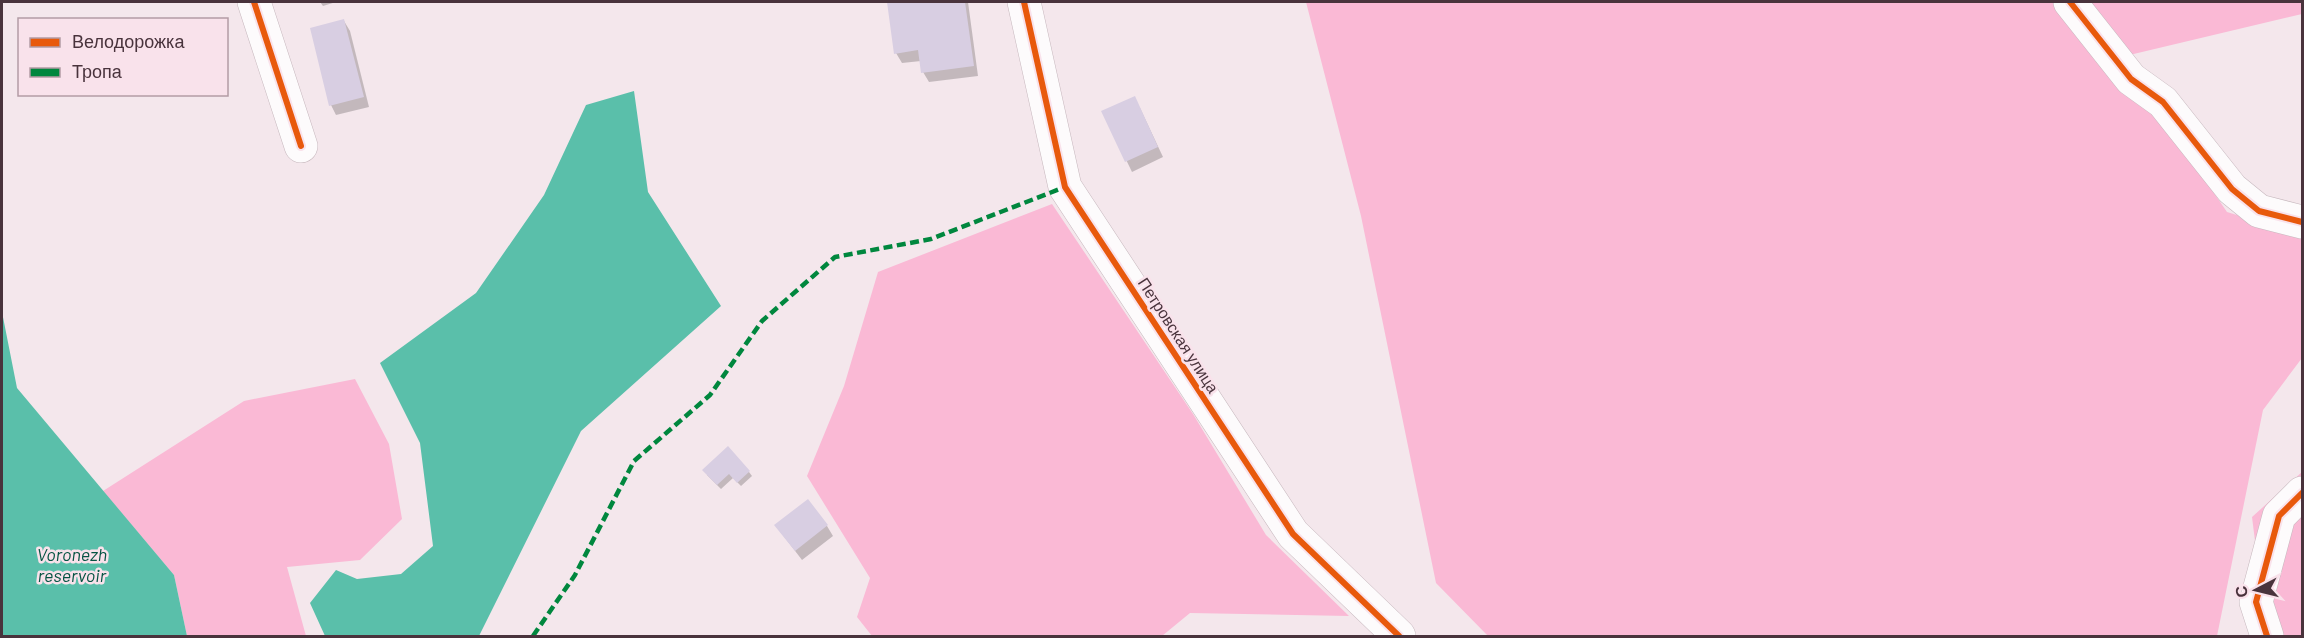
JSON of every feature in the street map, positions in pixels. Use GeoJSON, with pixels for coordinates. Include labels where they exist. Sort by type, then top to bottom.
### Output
{"type":"FeatureCollection","features":[{"type":"Feature","properties":{"kind":"street"},"geometry":{"type":"LineString","coordinates":[[254,2],[301,146]]}},
{"type":"Feature","properties":{"kind":"street","name":"Петровская улица"},"geometry":{"type":"LineString","coordinates":[[1024,2],[1065,187],[1293,534],[1399,636]]}},
{"type":"Feature","properties":{"kind":"street"},"geometry":{"type":"LineString","coordinates":[[2070,2],[2131,79],[2163,102],[2232,189],[2259,211],[2302,222]]}},
{"type":"Feature","properties":{"kind":"street"},"geometry":{"type":"LineString","coordinates":[[2267,636],[2256,602],[2279,516],[2302,493]]}},
{"type":"Feature","properties":{"kind":"shaded area"},"geometry":{"type":"Polygon","coordinates":[[[1306,2],[2302,2],[2302,14],[2121,57],[2227,212],[2302,235],[2302,358],[2263,410],[2217,636],[1488,636],[1436,583],[1361,216],[1306,2]]]}},
{"type":"Feature","properties":{"kind":"shaded area"},"geometry":{"type":"Polygon","coordinates":[[[1052,204],[1193,414],[1266,535],[1349,616],[1190,613],[1162,636],[872,636],[857,617],[870,578],[807,476],[844,386],[878,272],[1052,204]]]}},
{"type":"Feature","properties":{"kind":"shaded area"},"geometry":{"type":"Polygon","coordinates":[[[355,379],[389,444],[402,519],[360,560],[287,567],[306,636],[187,636],[174,575],[103,491],[244,401],[355,379]]]}},
{"type":"Feature","properties":{"kind":"shaded area"},"geometry":{"type":"Polygon","coordinates":[[[2302,472],[2302,636],[2267,636],[2252,517],[2302,472]]]}},
{"type":"Feature","properties":{"kind":"water"},"geometry":{"type":"Polygon","coordinates":[[[634,91],[648,192],[721,306],[581,431],[479,636],[325,636],[310,603],[336,570],[357,579],[401,574],[433,546],[420,443],[380,363],[476,293],[544,195],[586,105],[634,91]]]}},
{"type":"Feature","properties":{"kind":"water","name":"Voronezh reservoir"},"geometry":{"type":"Polygon","coordinates":[[[2,312],[17,388],[174,575],[187,636],[2,636],[2,312]]]}},
{"type":"Feature","properties":{"kind":"building"},"geometry":{"type":"Polygon","coordinates":[[[887,2],[965,2],[974,66],[921,73],[918,50],[894,54],[887,2]]]}},
{"type":"Feature","properties":{"kind":"building"},"geometry":{"type":"Polygon","coordinates":[[[344,19],[364,97],[329,106],[310,28],[344,19]]]}},
{"type":"Feature","properties":{"kind":"building"},"geometry":{"type":"Polygon","coordinates":[[[1135,96],[1158,147],[1125,162],[1101,111],[1135,96]]]}},
{"type":"Feature","properties":{"kind":"building"},"geometry":{"type":"Polygon","coordinates":[[[728,446],[750,471],[737,483],[729,474],[717,485],[702,470],[728,446]]]}},
{"type":"Feature","properties":{"kind":"building"},"geometry":{"type":"Polygon","coordinates":[[[808,499],[828,525],[795,551],[774,525],[808,499]]]}},
{"type":"Feature","properties":{"kind":"marked path"},"geometry":{"type":"LineString","coordinates":[[533,636],[575,575],[634,461],[710,395],[762,321],[835,257],[931,239],[1065,187]]}},
{"type":"Feature","properties":{"kind":"cycle path"},"geometry":{"type":"LineString","coordinates":[[254,2],[301,146]]}},
{"type":"Feature","properties":{"kind":"cycle path"},"geometry":{"type":"LineString","coordinates":[[1024,2],[1065,187],[1293,534],[1399,636]]}},
{"type":"Feature","properties":{"kind":"cycle path"},"geometry":{"type":"LineString","coordinates":[[2070,2],[2131,79],[2163,102],[2232,189],[2259,211],[2302,222]]}},
{"type":"Feature","properties":{"kind":"cycle path"},"geometry":{"type":"LineString","coordinates":[[2267,636],[2256,602],[2279,516],[2302,493]]}}]}
